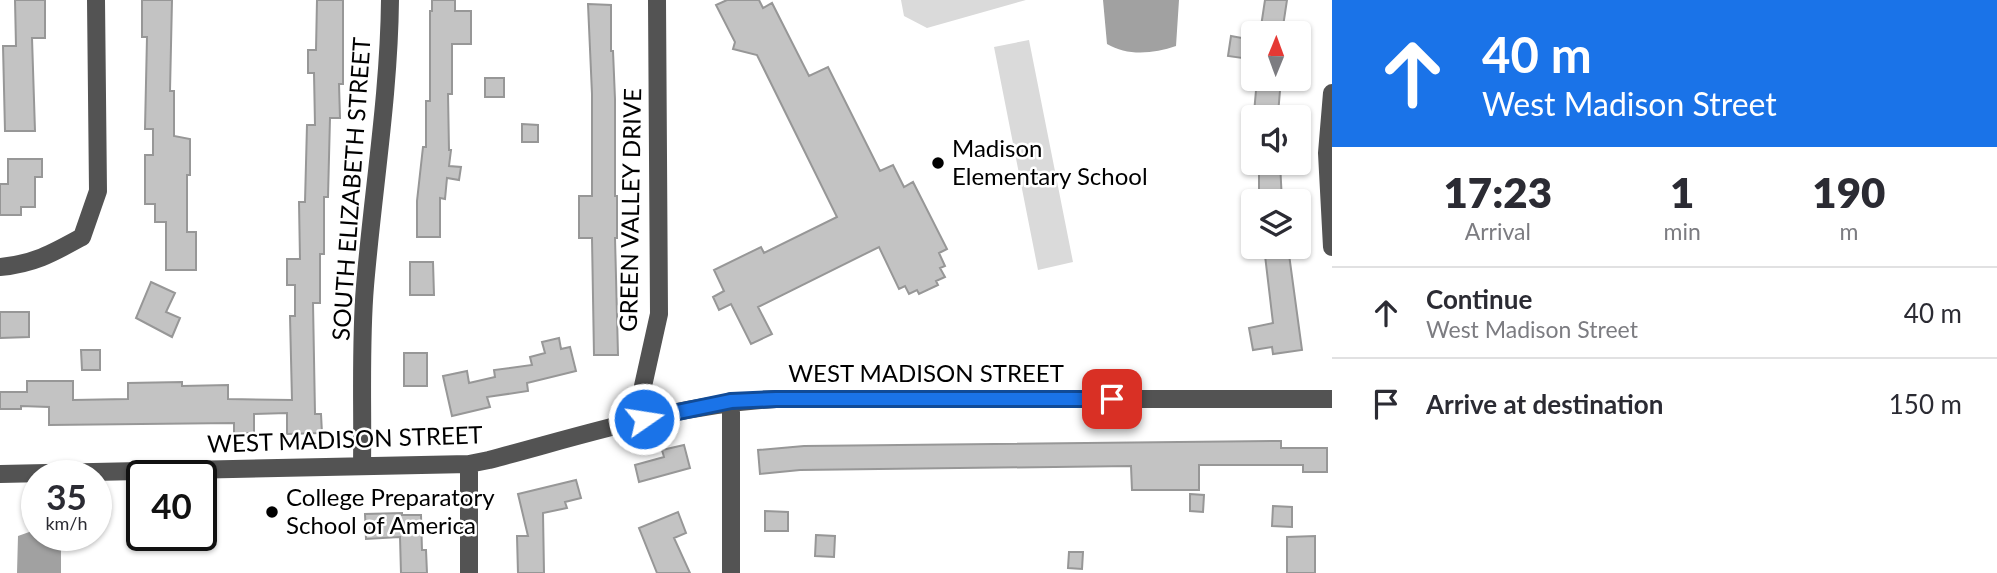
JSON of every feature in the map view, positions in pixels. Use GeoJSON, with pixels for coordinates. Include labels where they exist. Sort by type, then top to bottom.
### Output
{"type":"FeatureCollection","features":[{"type":"Feature","properties":{"kind":"street"},"geometry":{"type":"LineString","coordinates":[[0,267],[44,258],[82,237],[92,212],[98,191],[96,0]]}},
{"type":"Feature","properties":{"kind":"street","name":"SOUTH ELIZABETH STREET"},"geometry":{"type":"LineString","coordinates":[[362,466],[364,289],[386,84],[390,0]]}},
{"type":"Feature","properties":{"kind":"street","name":"GREEN VALLEY DRIVE"},"geometry":{"type":"LineString","coordinates":[[644,419],[643,386],[659,314],[657,0]]}},
{"type":"Feature","properties":{"kind":"street"},"geometry":{"type":"LineString","coordinates":[[1332,93],[1327,153],[1332,247]]}},
{"type":"Feature","properties":{"kind":"street","name":"WEST MADISON STREET"},"geometry":{"type":"LineString","coordinates":[[0,474],[469,464],[644,419],[731,401],[1332,399]]}},
{"type":"Feature","properties":{"kind":"street"},"geometry":{"type":"LineString","coordinates":[[731,401],[731,573]]}},
{"type":"Feature","properties":{"kind":"street"},"geometry":{"type":"LineString","coordinates":[[469,464],[469,573]]}},
{"type":"Feature","properties":{"kind":"shaded area"},"geometry":{"type":"Polygon","coordinates":[[[901,0],[1026,0],[927,28],[904,16],[901,0]]]}},
{"type":"Feature","properties":{"kind":"shaded area"},"geometry":{"type":"Polygon","coordinates":[[[1103,0],[1179,0],[1176,46],[1158,51],[1132,52],[1107,44],[1103,0]]]}},
{"type":"Feature","properties":{"kind":"shaded area"},"geometry":{"type":"Polygon","coordinates":[[[1029,40],[1073,262],[1038,270],[994,47],[1029,40]]]}},
{"type":"Feature","properties":{"kind":"shaded area"},"geometry":{"type":"Polygon","coordinates":[[[21,535],[21,551],[61,551],[61,573],[17,573],[18,536],[21,535]]]}},
{"type":"Feature","properties":{"kind":"building"},"geometry":{"type":"Polygon","coordinates":[[[15,0],[45,0],[45,38],[32,38],[35,131],[5,131],[3,46],[16,46],[15,0]]]}},
{"type":"Feature","properties":{"kind":"building"},"geometry":{"type":"Polygon","coordinates":[[[142,0],[172,0],[170,91],[174,91],[174,136],[190,139],[187,232],[196,232],[196,270],[166,270],[166,222],[155,222],[155,204],[145,204],[145,155],[153,155],[153,129],[145,129],[147,37],[142,37],[142,0]]]}},
{"type":"Feature","properties":{"kind":"building"},"geometry":{"type":"Polygon","coordinates":[[[317,0],[343,0],[343,84],[339,84],[340,118],[330,118],[328,197],[324,197],[324,254],[320,254],[320,303],[313,303],[315,414],[321,414],[322,433],[287,434],[287,413],[254,414],[254,433],[234,433],[234,423],[49,425],[49,407],[21,406],[21,409],[0,409],[0,392],[27,392],[27,381],[73,381],[73,400],[128,399],[128,383],[182,382],[182,386],[228,385],[228,399],[292,400],[290,316],[295,316],[295,285],[287,285],[287,259],[300,259],[299,202],[305,202],[307,125],[315,125],[314,73],[308,73],[308,50],[316,50],[317,0]]]}},
{"type":"Feature","properties":{"kind":"building"},"geometry":{"type":"Polygon","coordinates":[[[432,0],[455,0],[455,11],[471,11],[471,44],[452,44],[452,94],[448,94],[451,150],[449,166],[461,167],[459,180],[447,178],[445,199],[440,198],[440,237],[417,237],[417,201],[423,147],[426,147],[426,101],[430,101],[432,0]]]}},
{"type":"Feature","properties":{"kind":"building"},"geometry":{"type":"Polygon","coordinates":[[[727,0],[759,0],[763,8],[772,3],[809,76],[828,67],[880,171],[893,165],[904,187],[913,182],[947,249],[939,253],[945,266],[940,268],[945,277],[936,281],[938,285],[919,294],[917,290],[909,294],[905,286],[899,289],[879,247],[758,307],[772,334],[751,344],[731,304],[719,310],[713,297],[724,291],[714,270],[761,247],[764,253],[837,217],[757,55],[733,49],[735,42],[716,5],[727,0]]]}},
{"type":"Feature","properties":{"kind":"building"},"geometry":{"type":"Polygon","coordinates":[[[1265,0],[1287,0],[1284,21],[1262,21],[1265,0]]]}},
{"type":"Feature","properties":{"kind":"building"},"geometry":{"type":"Polygon","coordinates":[[[588,4],[611,5],[617,196],[615,238],[618,355],[594,355],[592,238],[579,238],[579,196],[592,196],[592,94],[588,4]]]}},
{"type":"Feature","properties":{"kind":"building"},"geometry":{"type":"Polygon","coordinates":[[[1231,36],[1241,38],[1241,58],[1228,56],[1231,36]]]}},
{"type":"Feature","properties":{"kind":"building"},"geometry":{"type":"Polygon","coordinates":[[[485,78],[504,78],[504,97],[485,97],[485,78]]]}},
{"type":"Feature","properties":{"kind":"building"},"geometry":{"type":"Polygon","coordinates":[[[1256,91],[1280,91],[1279,105],[1255,105],[1256,91]]]}},
{"type":"Feature","properties":{"kind":"building"},"geometry":{"type":"Polygon","coordinates":[[[522,124],[538,125],[538,142],[522,142],[522,124]]]}},
{"type":"Feature","properties":{"kind":"building"},"geometry":{"type":"Polygon","coordinates":[[[8,159],[42,159],[42,177],[35,177],[35,207],[21,207],[21,215],[0,215],[0,184],[8,184],[8,159]]]}},
{"type":"Feature","properties":{"kind":"building"},"geometry":{"type":"Polygon","coordinates":[[[1259,175],[1281,175],[1281,189],[1259,189],[1259,175]]]}},
{"type":"Feature","properties":{"kind":"building"},"geometry":{"type":"Polygon","coordinates":[[[1265,259],[1290,259],[1302,350],[1273,354],[1272,347],[1253,350],[1249,328],[1273,323],[1265,259]]]}},
{"type":"Feature","properties":{"kind":"building"},"geometry":{"type":"Polygon","coordinates":[[[410,262],[433,262],[434,295],[410,295],[410,262]]]}},
{"type":"Feature","properties":{"kind":"building"},"geometry":{"type":"Polygon","coordinates":[[[151,282],[175,293],[166,312],[180,318],[172,337],[136,318],[151,282]]]}},
{"type":"Feature","properties":{"kind":"building"},"geometry":{"type":"Polygon","coordinates":[[[0,312],[29,312],[29,337],[0,338],[0,312]]]}},
{"type":"Feature","properties":{"kind":"building"},"geometry":{"type":"Polygon","coordinates":[[[559,338],[561,349],[570,347],[576,371],[527,383],[528,391],[487,397],[490,407],[452,416],[443,376],[467,371],[469,383],[495,377],[494,370],[532,365],[530,357],[545,353],[542,342],[559,338]]]}},
{"type":"Feature","properties":{"kind":"building"},"geometry":{"type":"Polygon","coordinates":[[[81,350],[100,350],[100,370],[82,370],[81,350]]]}},
{"type":"Feature","properties":{"kind":"building"},"geometry":{"type":"Polygon","coordinates":[[[404,353],[427,353],[427,386],[404,386],[404,353]]]}},
{"type":"Feature","properties":{"kind":"building"},"geometry":{"type":"Polygon","coordinates":[[[1281,441],[1281,448],[1327,448],[1327,472],[1303,472],[1303,465],[1199,465],[1199,490],[1132,490],[1131,466],[800,470],[760,474],[758,450],[804,446],[1281,441]]]}},
{"type":"Feature","properties":{"kind":"building"},"geometry":{"type":"Polygon","coordinates":[[[684,445],[690,468],[639,482],[635,465],[664,457],[662,450],[684,445]]]}},
{"type":"Feature","properties":{"kind":"building"},"geometry":{"type":"Polygon","coordinates":[[[576,480],[581,498],[565,502],[567,508],[543,513],[544,573],[518,573],[517,536],[528,536],[518,494],[576,480]]]}},
{"type":"Feature","properties":{"kind":"building"},"geometry":{"type":"Polygon","coordinates":[[[1190,494],[1204,495],[1203,512],[1190,511],[1190,494]]]}},
{"type":"Feature","properties":{"kind":"building"},"geometry":{"type":"Polygon","coordinates":[[[1273,506],[1292,507],[1292,527],[1272,526],[1273,506]]]}},
{"type":"Feature","properties":{"kind":"building"},"geometry":{"type":"Polygon","coordinates":[[[765,511],[788,512],[788,531],[765,531],[765,511]]]}},
{"type":"Feature","properties":{"kind":"building"},"geometry":{"type":"Polygon","coordinates":[[[678,512],[686,533],[674,538],[690,573],[657,573],[639,528],[678,512]]]}},
{"type":"Feature","properties":{"kind":"building"},"geometry":{"type":"Polygon","coordinates":[[[365,514],[421,515],[422,550],[426,550],[427,573],[401,573],[400,537],[366,539],[365,514]]]}},
{"type":"Feature","properties":{"kind":"building"},"geometry":{"type":"Polygon","coordinates":[[[816,535],[835,536],[834,557],[815,556],[816,535]]]}},
{"type":"Feature","properties":{"kind":"building"},"geometry":{"type":"Polygon","coordinates":[[[1315,536],[1315,573],[1287,573],[1287,537],[1315,536]]]}},
{"type":"Feature","properties":{"kind":"building"},"geometry":{"type":"Polygon","coordinates":[[[1069,552],[1083,552],[1082,569],[1068,568],[1069,552]]]}},
{"type":"Feature","properties":{"kind":"place","name":"Madison Elementary School"},"geometry":{"type":"Point","coordinates":[938,163]}},
{"type":"Feature","properties":{"kind":"place","name":"College Preparatory School of America"},"geometry":{"type":"Point","coordinates":[272,512]}},
{"type":"Feature","properties":{"kind":"route"},"geometry":{"type":"LineString","coordinates":[[644,419],[704,405],[776,399],[1112,399]]}}]}
